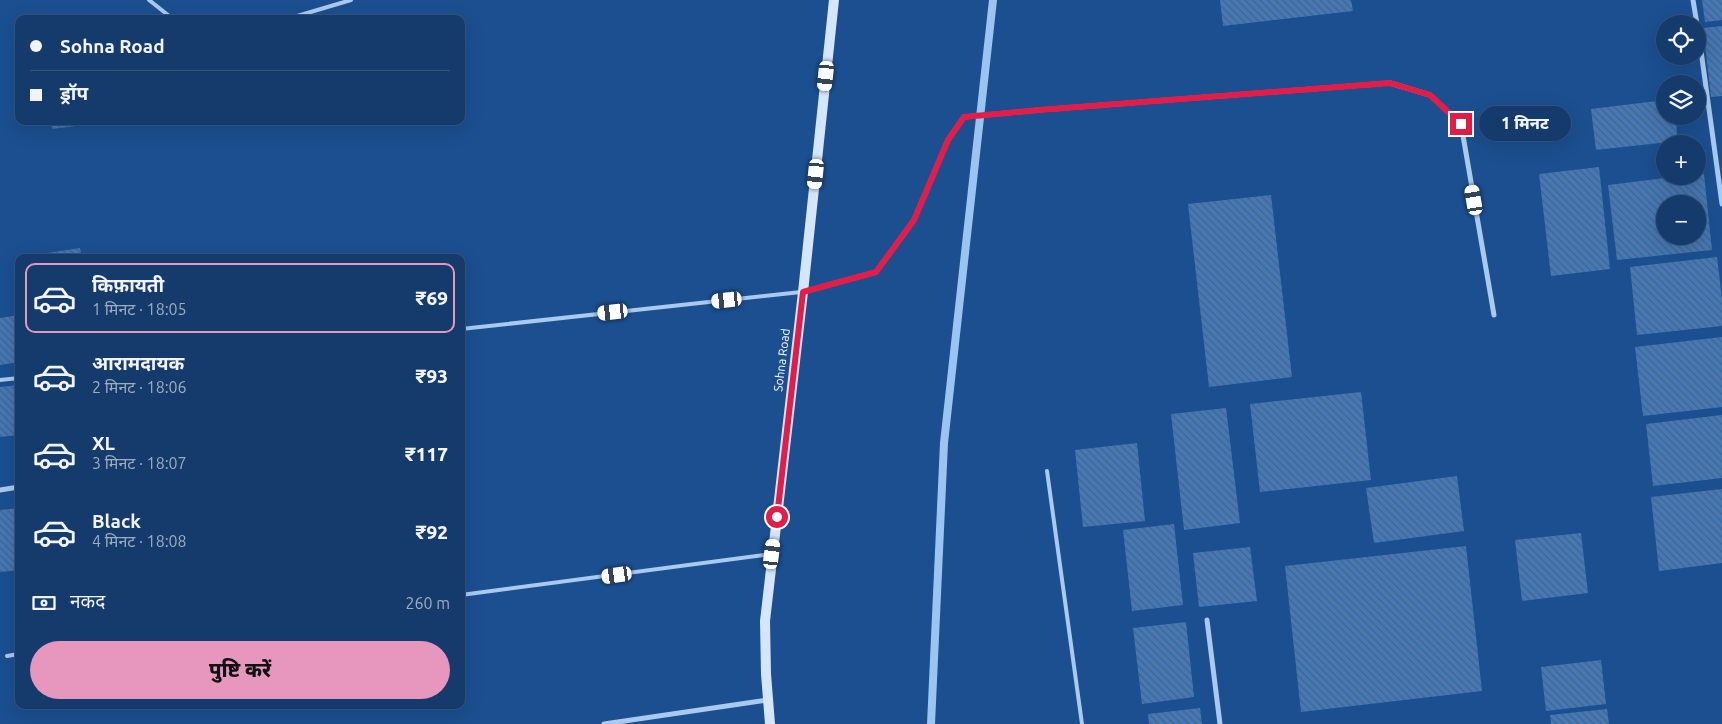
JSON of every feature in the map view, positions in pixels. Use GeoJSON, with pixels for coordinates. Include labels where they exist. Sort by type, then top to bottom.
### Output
{"type":"FeatureCollection","features":[{"type":"Feature","properties":{"kind":"main road","name":"Sohna Road"},"geometry":{"type":"LineString","coordinates":[[770,724],[764,648],[765,621],[834,0]]}},
{"type":"Feature","properties":{"kind":"street"},"geometry":{"type":"LineString","coordinates":[[1693,0],[1696,15]]}},
{"type":"Feature","properties":{"kind":"street"},"geometry":{"type":"LineString","coordinates":[[1703,65],[1722,204]]}},
{"type":"Feature","properties":{"kind":"street"},"geometry":{"type":"LineString","coordinates":[[803,292],[876,272],[914,220],[948,140],[964,117],[1390,83],[1430,95],[1461,124],[1494,315]]}},
{"type":"Feature","properties":{"kind":"street"},"geometry":{"type":"LineString","coordinates":[[0,490],[15,488]]}},
{"type":"Feature","properties":{"kind":"street"},"geometry":{"type":"LineString","coordinates":[[1206,620],[1220,724]]}},
{"type":"Feature","properties":{"kind":"street"},"geometry":{"type":"LineString","coordinates":[[604,724],[768,700]]}},
{"type":"Feature","properties":{"kind":"lane"},"geometry":{"type":"LineString","coordinates":[[149,0],[168,15]]}},
{"type":"Feature","properties":{"kind":"lane"},"geometry":{"type":"LineString","coordinates":[[300,15],[351,0]]}},
{"type":"Feature","properties":{"kind":"lane"},"geometry":{"type":"LineString","coordinates":[[465,329],[803,292]]}},
{"type":"Feature","properties":{"kind":"lane"},"geometry":{"type":"LineString","coordinates":[[0,380],[15,378]]}},
{"type":"Feature","properties":{"kind":"lane"},"geometry":{"type":"LineString","coordinates":[[1047,471],[1082,724]]}},
{"type":"Feature","properties":{"kind":"lane"},"geometry":{"type":"LineString","coordinates":[[465,595],[772,554]]}},
{"type":"Feature","properties":{"kind":"lane"},"geometry":{"type":"LineString","coordinates":[[7,656],[15,655]]}},
{"type":"Feature","properties":{"kind":"building"},"geometry":{"type":"Polygon","coordinates":[[[1220,0],[1351,0],[1353,11],[1223,26],[1220,0]]]}},
{"type":"Feature","properties":{"kind":"building"},"geometry":{"type":"Polygon","coordinates":[[[1702,0],[1722,0],[1722,20],[1706,22],[1706,15],[1704,15],[1702,0]]]}},
{"type":"Feature","properties":{"kind":"building"},"geometry":{"type":"Polygon","coordinates":[[[1722,26],[1722,96],[1711,97],[1706,54],[1706,28],[1722,26]]]}},
{"type":"Feature","properties":{"kind":"building"},"geometry":{"type":"Polygon","coordinates":[[[1656,101],[1656,125],[1676,125],[1677,135],[1656,135],[1656,143],[1596,150],[1591,109],[1656,101]]]}},
{"type":"Feature","properties":{"kind":"building"},"geometry":{"type":"Polygon","coordinates":[[[52,125],[84,125],[52,129],[52,125]]]}},
{"type":"Feature","properties":{"kind":"building"},"geometry":{"type":"Polygon","coordinates":[[[1599,167],[1610,269],[1551,276],[1539,174],[1599,167]]]}},
{"type":"Feature","properties":{"kind":"building"},"geometry":{"type":"Polygon","coordinates":[[[1656,179],[1656,185],[1705,185],[1712,250],[1617,260],[1608,185],[1656,179]]]}},
{"type":"Feature","properties":{"kind":"building"},"geometry":{"type":"Polygon","coordinates":[[[1271,195],[1292,377],[1209,387],[1188,204],[1271,195]]]}},
{"type":"Feature","properties":{"kind":"building"},"geometry":{"type":"Polygon","coordinates":[[[80,248],[81,254],[41,254],[80,248]]]}},
{"type":"Feature","properties":{"kind":"building"},"geometry":{"type":"Polygon","coordinates":[[[1717,257],[1722,299],[1722,326],[1637,335],[1630,267],[1717,257]]]}},
{"type":"Feature","properties":{"kind":"building"},"geometry":{"type":"Polygon","coordinates":[[[15,316],[15,363],[0,365],[0,318],[15,316]]]}},
{"type":"Feature","properties":{"kind":"building"},"geometry":{"type":"Polygon","coordinates":[[[1722,337],[1722,407],[1643,416],[1635,347],[1722,337]]]}},
{"type":"Feature","properties":{"kind":"building"},"geometry":{"type":"Polygon","coordinates":[[[15,385],[15,435],[0,437],[0,387],[15,385]]]}},
{"type":"Feature","properties":{"kind":"building"},"geometry":{"type":"Polygon","coordinates":[[[1361,392],[1371,480],[1260,492],[1250,404],[1361,392]]]}},
{"type":"Feature","properties":{"kind":"building"},"geometry":{"type":"Polygon","coordinates":[[[1226,408],[1240,523],[1184,530],[1171,414],[1226,408]]]}},
{"type":"Feature","properties":{"kind":"building"},"geometry":{"type":"Polygon","coordinates":[[[1722,415],[1722,478],[1653,486],[1646,424],[1722,415]]]}},
{"type":"Feature","properties":{"kind":"building"},"geometry":{"type":"Polygon","coordinates":[[[1137,443],[1145,521],[1083,527],[1075,450],[1137,443]]]}},
{"type":"Feature","properties":{"kind":"building"},"geometry":{"type":"Polygon","coordinates":[[[1457,476],[1464,531],[1374,543],[1366,488],[1457,476]]]}},
{"type":"Feature","properties":{"kind":"building"},"geometry":{"type":"Polygon","coordinates":[[[1722,489],[1722,563],[1659,571],[1651,497],[1722,489]]]}},
{"type":"Feature","properties":{"kind":"building"},"geometry":{"type":"Polygon","coordinates":[[[15,508],[15,570],[0,572],[0,510],[15,508]]]}},
{"type":"Feature","properties":{"kind":"building"},"geometry":{"type":"Polygon","coordinates":[[[1174,524],[1183,605],[1132,611],[1123,530],[1174,524]]]}},
{"type":"Feature","properties":{"kind":"building"},"geometry":{"type":"Polygon","coordinates":[[[1581,533],[1588,593],[1522,601],[1515,540],[1581,533]]]}},
{"type":"Feature","properties":{"kind":"building"},"geometry":{"type":"Polygon","coordinates":[[[1466,546],[1482,691],[1301,712],[1285,566],[1466,546]]]}},
{"type":"Feature","properties":{"kind":"building"},"geometry":{"type":"Polygon","coordinates":[[[1250,547],[1257,601],[1199,607],[1193,553],[1250,547]]]}},
{"type":"Feature","properties":{"kind":"building"},"geometry":{"type":"Polygon","coordinates":[[[1186,622],[1194,697],[1142,704],[1133,628],[1186,622]]]}},
{"type":"Feature","properties":{"kind":"building"},"geometry":{"type":"Polygon","coordinates":[[[1601,660],[1606,704],[1546,711],[1541,667],[1601,660]]]}},
{"type":"Feature","properties":{"kind":"building"},"geometry":{"type":"Polygon","coordinates":[[[1200,708],[1202,724],[1149,724],[1148,714],[1200,708]]]}},
{"type":"Feature","properties":{"kind":"building"},"geometry":{"type":"Polygon","coordinates":[[[1607,709],[1609,724],[1551,724],[1550,715],[1607,709]]]}},
{"type":"Feature","properties":{"kind":"waterway"},"geometry":{"type":"LineString","coordinates":[[931,724],[944,443],[993,0]]}},
{"type":"Feature","properties":{"kind":"route"},"geometry":{"type":"LineString","coordinates":[[777,517],[803,292],[876,272],[914,220],[948,140],[964,117],[1390,83],[1430,95],[1461,124]]}}]}
